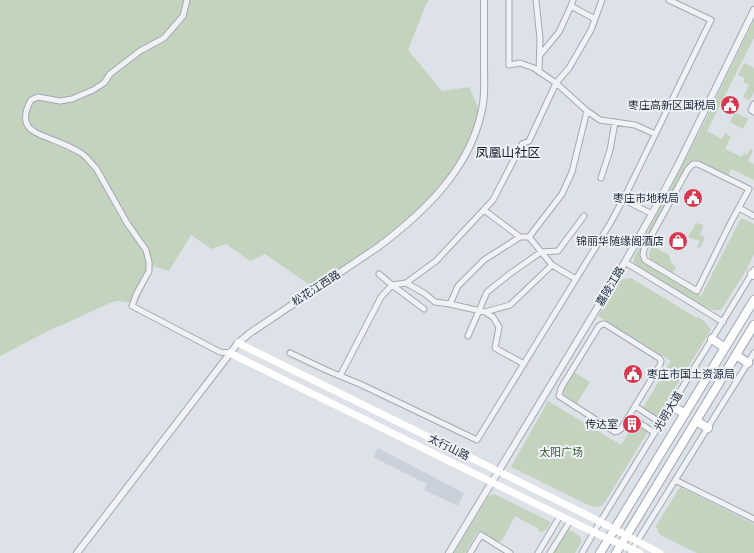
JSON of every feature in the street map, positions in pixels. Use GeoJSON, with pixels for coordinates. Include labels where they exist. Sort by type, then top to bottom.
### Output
{"type":"FeatureCollection","features":[{"type":"Feature","properties":{"kind":"main road","name":"光明大道"},"geometry":{"type":"LineString","coordinates":[[600,553],[754,300]]}},
{"type":"Feature","properties":{"kind":"main road"},"geometry":{"type":"LineString","coordinates":[[616,553],[754,325]]}},
{"type":"Feature","properties":{"kind":"main road"},"geometry":{"type":"LineString","coordinates":[[712,340],[725,348]]}},
{"type":"Feature","properties":{"kind":"main road","name":"太行山路"},"geometry":{"type":"LineString","coordinates":[[238,343],[499,471],[660,553]]}},
{"type":"Feature","properties":{"kind":"main road","name":"太行山路"},"geometry":{"type":"LineString","coordinates":[[230,353],[570,521],[621,544],[631,551],[640,553]]}},
{"type":"Feature","properties":{"kind":"main road"},"geometry":{"type":"LineString","coordinates":[[736,355],[748,363]]}},
{"type":"Feature","properties":{"kind":"main road"},"geometry":{"type":"LineString","coordinates":[[356,415],[362,404]]}},
{"type":"Feature","properties":{"kind":"main road"},"geometry":{"type":"LineString","coordinates":[[672,406],[684,414]]}},
{"type":"Feature","properties":{"kind":"main road"},"geometry":{"type":"LineString","coordinates":[[696,421],[708,428]]}},
{"type":"Feature","properties":{"kind":"street"},"geometry":{"type":"LineString","coordinates":[[187,0],[183,16],[164,38],[140,51],[110,74],[104,83],[93,90],[72,99],[60,101],[38,98],[31,100],[26,107],[25,117],[33,132],[72,148],[90,160],[127,223],[146,250],[149,262],[149,271],[136,295],[132,306],[220,352],[230,353]]}},
{"type":"Feature","properties":{"kind":"street","name":"松花江西路"},"geometry":{"type":"LineString","coordinates":[[77,553],[238,343],[250,333],[396,234],[429,203],[456,171],[474,138],[484,102],[484,0]]}},
{"type":"Feature","properties":{"kind":"street"},"geometry":{"type":"LineString","coordinates":[[509,0],[509,65],[520,63],[534,68],[556,83],[600,120],[635,125],[656,134]]}},
{"type":"Feature","properties":{"kind":"street"},"geometry":{"type":"LineString","coordinates":[[536,0],[540,39],[539,72]]}},
{"type":"Feature","properties":{"kind":"street"},"geometry":{"type":"LineString","coordinates":[[340,376],[381,297],[392,285],[406,282],[436,261],[493,200],[522,144],[529,141],[556,83],[569,68],[591,30],[602,0]]}},
{"type":"Feature","properties":{"kind":"street"},"geometry":{"type":"LineString","coordinates":[[290,353],[362,385],[477,440],[611,222],[656,134],[711,20],[669,0]]}},
{"type":"Feature","properties":{"kind":"street"},"geometry":{"type":"LineString","coordinates":[[540,56],[559,32],[572,3],[596,19]]}},
{"type":"Feature","properties":{"kind":"street","name":"嘉陵江路"},"geometry":{"type":"LineString","coordinates":[[449,553],[625,262],[652,214],[678,165],[754,10]]}},
{"type":"Feature","properties":{"kind":"street"},"geometry":{"type":"LineString","coordinates":[[754,104],[751,110],[754,112],[754,118]]}},
{"type":"Feature","properties":{"kind":"street"},"geometry":{"type":"LineString","coordinates":[[529,237],[562,194],[572,172],[588,111]]}},
{"type":"Feature","properties":{"kind":"street"},"geometry":{"type":"LineString","coordinates":[[601,178],[610,150],[615,122]]}},
{"type":"Feature","properties":{"kind":"street"},"geometry":{"type":"LineString","coordinates":[[693,164],[698,164],[749,189],[739,208],[697,290],[645,260],[643,255],[644,250],[688,169],[693,164]]}},
{"type":"Feature","properties":{"kind":"street"},"geometry":{"type":"LineString","coordinates":[[623,199],[652,214]]}},
{"type":"Feature","properties":{"kind":"street"},"geometry":{"type":"LineString","coordinates":[[739,208],[754,216]]}},
{"type":"Feature","properties":{"kind":"street"},"geometry":{"type":"LineString","coordinates":[[484,210],[520,237]]}},
{"type":"Feature","properties":{"kind":"street"},"geometry":{"type":"LineString","coordinates":[[468,336],[487,292],[541,252],[558,251],[584,216]]}},
{"type":"Feature","properties":{"kind":"street"},"geometry":{"type":"LineString","coordinates":[[450,304],[458,286],[484,260],[520,237],[529,237]]}},
{"type":"Feature","properties":{"kind":"street"},"geometry":{"type":"LineString","coordinates":[[529,237],[552,265],[576,279]]}},
{"type":"Feature","properties":{"kind":"street"},"geometry":{"type":"LineString","coordinates":[[625,262],[723,322]]}},
{"type":"Feature","properties":{"kind":"street"},"geometry":{"type":"LineString","coordinates":[[486,312],[510,305],[552,265]]}},
{"type":"Feature","properties":{"kind":"street","name":"光明大道"},"geometry":{"type":"LineString","coordinates":[[582,553],[753,273]]}},
{"type":"Feature","properties":{"kind":"street"},"geometry":{"type":"LineString","coordinates":[[379,274],[424,309]]}},
{"type":"Feature","properties":{"kind":"street"},"geometry":{"type":"LineString","coordinates":[[406,282],[435,302],[486,312],[492,317],[499,327],[495,348],[524,364]]}},
{"type":"Feature","properties":{"kind":"street"},"geometry":{"type":"LineString","coordinates":[[605,324],[659,358],[661,361],[635,406],[621,429],[615,432],[559,396],[561,388],[599,326],[605,324]]}},
{"type":"Feature","properties":{"kind":"street"},"geometry":{"type":"LineString","coordinates":[[631,551],[754,353]]}},
{"type":"Feature","properties":{"kind":"street"},"geometry":{"type":"LineString","coordinates":[[635,406],[661,423]]}},
{"type":"Feature","properties":{"kind":"street"},"geometry":{"type":"LineString","coordinates":[[629,416],[655,433]]}},
{"type":"Feature","properties":{"kind":"street"},"geometry":{"type":"LineString","coordinates":[[675,480],[754,519]]}},
{"type":"Feature","properties":{"kind":"street"},"geometry":{"type":"LineString","coordinates":[[538,553],[560,516]]}},
{"type":"Feature","properties":{"kind":"street"},"geometry":{"type":"LineString","coordinates":[[550,553],[570,521]]}},
{"type":"Feature","properties":{"kind":"street"},"geometry":{"type":"LineString","coordinates":[[470,553],[481,535],[502,551],[510,553]]}},
{"type":"Feature","properties":{"kind":"shaded area"},"geometry":{"type":"Polygon","coordinates":[[[378,448],[464,493],[458,506],[424,490],[427,484],[373,457],[378,448]]]}},
{"type":"Feature","properties":{"kind":"green space"},"geometry":{"type":"Polygon","coordinates":[[[0,0],[429,0],[426,4],[408,50],[442,91],[469,87],[479,109],[473,137],[448,178],[414,215],[379,244],[311,286],[265,254],[250,261],[226,244],[212,249],[191,235],[169,271],[153,266],[137,304],[119,301],[112,302],[56,327],[0,356],[0,0]]]}},
{"type":"Feature","properties":{"kind":"green space"},"geometry":{"type":"Polygon","coordinates":[[[754,20],[754,38],[707,131],[722,139],[725,133],[731,137],[725,149],[742,157],[744,153],[747,155],[750,149],[753,151],[748,161],[754,164],[754,180],[731,169],[728,176],[696,160],[691,161],[687,165],[643,246],[641,255],[643,262],[701,296],[741,218],[754,224],[754,254],[747,269],[721,310],[713,310],[697,304],[634,265],[634,258],[701,129],[754,20]]]}},
{"type":"Feature","properties":{"kind":"green space"},"geometry":{"type":"Polygon","coordinates":[[[744,63],[754,68],[754,92],[749,101],[743,97],[749,85],[743,82],[745,78],[738,75],[744,63]]]}},
{"type":"Feature","properties":{"kind":"green space"},"geometry":{"type":"Polygon","coordinates":[[[735,112],[748,119],[743,129],[730,122],[735,112]]]}},
{"type":"Feature","properties":{"kind":"green space"},"geometry":{"type":"Polygon","coordinates":[[[696,223],[704,225],[700,234],[705,238],[700,248],[697,247],[700,241],[688,237],[696,223]]]}},
{"type":"Feature","properties":{"kind":"green space"},"geometry":{"type":"Polygon","coordinates":[[[653,246],[669,255],[671,262],[676,267],[675,270],[672,272],[650,259],[649,253],[653,246]]]}},
{"type":"Feature","properties":{"kind":"green space"},"geometry":{"type":"Polygon","coordinates":[[[631,278],[697,318],[698,317],[704,321],[711,330],[657,417],[643,408],[671,361],[598,316],[618,281],[631,278]]]}},
{"type":"Feature","properties":{"kind":"green space"},"geometry":{"type":"Polygon","coordinates":[[[574,372],[590,382],[577,403],[563,394],[564,388],[574,372]]]}},
{"type":"Feature","properties":{"kind":"green space","name":"太阳广场"},"geometry":{"type":"Polygon","coordinates":[[[548,401],[621,445],[635,422],[649,430],[603,505],[596,507],[588,505],[511,467],[548,401]]]}},
{"type":"Feature","properties":{"kind":"green space"},"geometry":{"type":"Polygon","coordinates":[[[680,487],[754,524],[754,553],[697,553],[662,536],[658,532],[656,526],[680,487]]]}},
{"type":"Feature","properties":{"kind":"green space"},"geometry":{"type":"Polygon","coordinates":[[[493,494],[551,522],[549,526],[543,532],[540,532],[538,531],[539,529],[515,516],[502,541],[498,542],[478,531],[465,553],[454,553],[488,497],[493,494]]]}},
{"type":"Feature","properties":{"kind":"green space"},"geometry":{"type":"Polygon","coordinates":[[[568,529],[580,537],[581,541],[578,548],[575,553],[554,553],[568,529]]]}},
{"type":"Feature","properties":{"kind":"place","name":"枣庄高新区国税局"},"geometry":{"type":"Point","coordinates":[730,105]}},
{"type":"Feature","properties":{"kind":"place","name":"枣庄市地税局"},"geometry":{"type":"Point","coordinates":[693,198]}},
{"type":"Feature","properties":{"kind":"place","name":"锦丽华随缘阁酒店"},"geometry":{"type":"Point","coordinates":[678,241]}},
{"type":"Feature","properties":{"kind":"place","name":"枣庄市国土资源局"},"geometry":{"type":"Point","coordinates":[633,374]}},
{"type":"Feature","properties":{"kind":"place","name":"传达室"},"geometry":{"type":"Point","coordinates":[632,424]}},
{"type":"Feature","properties":{"kind":"district","name":"凤凰山社区"},"geometry":{"type":"Point","coordinates":[508,152]}}]}
